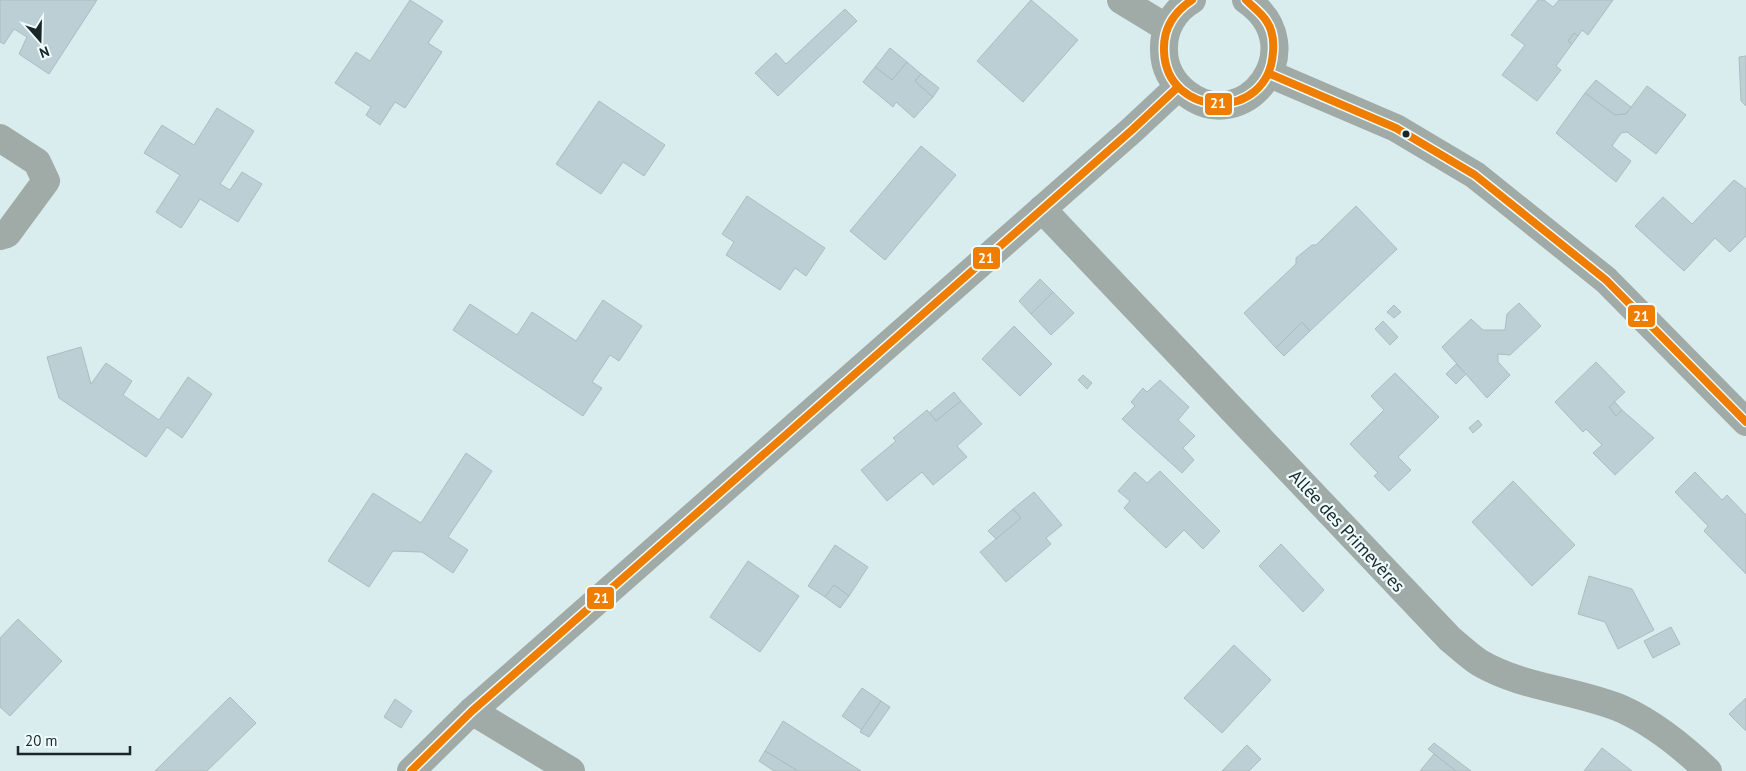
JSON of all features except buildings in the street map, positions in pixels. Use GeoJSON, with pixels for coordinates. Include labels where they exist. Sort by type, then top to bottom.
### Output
{"type":"FeatureCollection","features":[{"type":"Feature","properties":{"kind":"street"},"geometry":{"type":"LineString","coordinates":[[1121,0],[1167,28]]}},
{"type":"Feature","properties":{"kind":"street"},"geometry":{"type":"LineString","coordinates":[[1192,0],[1176,13],[1167,28],[1163,43],[1164,59],[1169,73],[1178,87],[1192,98],[1209,104],[1227,104],[1244,99],[1259,88],[1270,74],[1276,45],[1270,25],[1258,3]]}},
{"type":"Feature","properties":{"kind":"street"},"geometry":{"type":"LineString","coordinates":[[1270,74],[1396,128],[1476,175],[1606,280],[1746,422]]}},
{"type":"Feature","properties":{"kind":"street"},"geometry":{"type":"LineString","coordinates":[[411,771],[472,711],[1178,87]]}},
{"type":"Feature","properties":{"kind":"street"},"geometry":{"type":"LineString","coordinates":[[0,138],[37,162],[46,181],[7,234],[0,236]]}},
{"type":"Feature","properties":{"kind":"street","name":"Allée des Primevères"},"geometry":{"type":"LineString","coordinates":[[1042,209],[1450,640],[1480,663],[1506,675],[1620,709],[1646,721],[1679,743],[1708,771]]}},
{"type":"Feature","properties":{"kind":"street"},"geometry":{"type":"LineString","coordinates":[[472,711],[571,771]]}},
{"type":"Feature","properties":{"kind":"transit line","name":"21"},"geometry":{"type":"LineString","coordinates":[[1192,0],[1175,16],[1165,35],[1164,51],[1169,73],[1181,90],[1198,100],[1218,104],[1237,101],[1255,91],[1267,75],[1273,52],[1271,30],[1263,16],[1246,0]]}},
{"type":"Feature","properties":{"kind":"transit line","name":"21"},"geometry":{"type":"LineString","coordinates":[[1270,74],[1396,128],[1475,175],[1606,280],[1746,422]]}},
{"type":"Feature","properties":{"kind":"transit line","name":"21"},"geometry":{"type":"LineString","coordinates":[[411,771],[472,711],[1132,130],[1178,87]]}}]}
